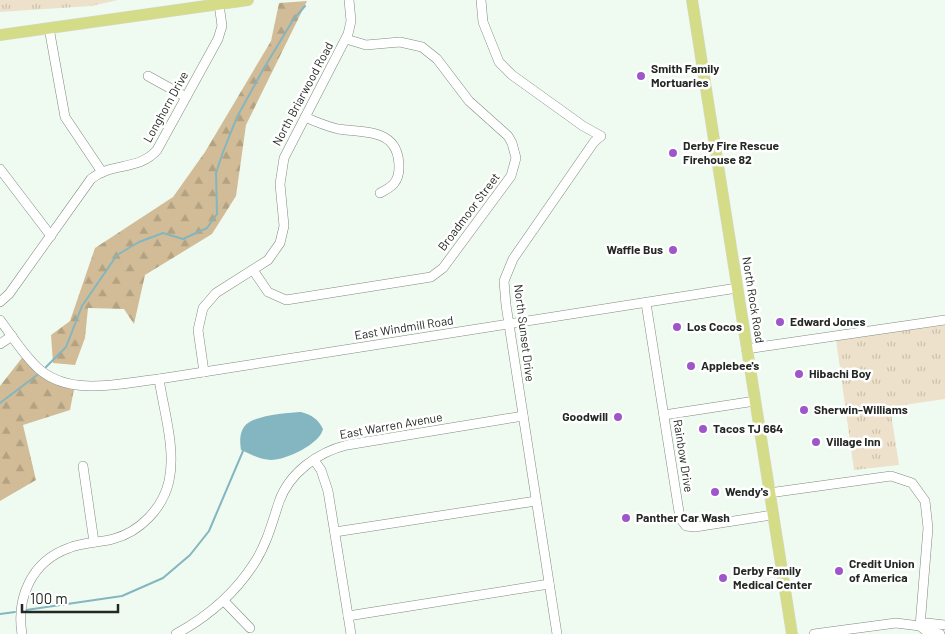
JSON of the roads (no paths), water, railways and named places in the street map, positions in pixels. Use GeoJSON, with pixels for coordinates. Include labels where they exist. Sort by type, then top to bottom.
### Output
{"type":"FeatureCollection","features":[{"type":"Feature","properties":{"kind":"main road"},"geometry":{"type":"LineString","coordinates":[[0,35],[248,0]]}},
{"type":"Feature","properties":{"kind":"main road","name":"North Rock Road"},"geometry":{"type":"LineString","coordinates":[[692,0],[792,634]]}},
{"type":"Feature","properties":{"kind":"street","name":"North Briarwood Road"},"geometry":{"type":"LineString","coordinates":[[204,372],[198,330],[203,308],[216,292],[253,270],[271,256],[283,235],[281,167],[346,39],[351,21],[349,0]]}},
{"type":"Feature","properties":{"kind":"street","name":"North Sunset Drive"},"geometry":{"type":"LineString","coordinates":[[481,0],[483,22],[499,62],[512,75],[583,126],[601,136],[594,142],[513,259],[504,281],[557,634]]}},
{"type":"Feature","properties":{"kind":"street","name":"Longhorn Drive"},"geometry":{"type":"LineString","coordinates":[[0,302],[9,294],[88,182],[102,172],[135,165],[149,158],[157,150],[221,31],[218,4]]}},
{"type":"Feature","properties":{"kind":"street"},"geometry":{"type":"LineString","coordinates":[[49,28],[65,117],[102,172]]}},
{"type":"Feature","properties":{"kind":"street","name":"Broadmoor Street"},"geometry":{"type":"LineString","coordinates":[[253,270],[268,292],[286,300],[431,277],[443,268],[514,171],[515,150],[508,136],[466,97],[430,53],[409,42],[366,45],[346,39]]}},
{"type":"Feature","properties":{"kind":"street"},"geometry":{"type":"LineString","coordinates":[[148,76],[186,97]]}},
{"type":"Feature","properties":{"kind":"street"},"geometry":{"type":"LineString","coordinates":[[305,117],[337,128],[373,132],[390,143],[398,158],[397,182],[380,193]]}},
{"type":"Feature","properties":{"kind":"street"},"geometry":{"type":"LineString","coordinates":[[0,169],[51,236]]}},
{"type":"Feature","properties":{"kind":"street","name":"East Windmill Road"},"geometry":{"type":"LineString","coordinates":[[0,320],[38,368],[54,378],[75,384],[102,385],[159,379],[737,288]]}},
{"type":"Feature","properties":{"kind":"street","name":"Rainbow Drive"},"geometry":{"type":"LineString","coordinates":[[646,303],[680,518],[686,526],[694,527],[772,515]]}},
{"type":"Feature","properties":{"kind":"street"},"geometry":{"type":"LineString","coordinates":[[746,349],[945,320]]}},
{"type":"Feature","properties":{"kind":"street"},"geometry":{"type":"LineString","coordinates":[[0,344],[12,336]]}},
{"type":"Feature","properties":{"kind":"street"},"geometry":{"type":"LineString","coordinates":[[22,634],[22,602],[27,586],[37,570],[60,552],[94,542],[113,539],[138,527],[154,513],[165,492],[171,470],[171,456],[159,379]]}},
{"type":"Feature","properties":{"kind":"street"},"geometry":{"type":"LineString","coordinates":[[664,415],[755,401]]}},
{"type":"Feature","properties":{"kind":"street","name":"East Warren Avenue"},"geometry":{"type":"LineString","coordinates":[[176,634],[210,614],[242,582],[262,551],[279,501],[288,484],[297,473],[314,460],[330,450],[347,444],[523,416]]}},
{"type":"Feature","properties":{"kind":"street"},"geometry":{"type":"LineString","coordinates":[[314,460],[321,470],[328,491],[350,634]]}},
{"type":"Feature","properties":{"kind":"street"},"geometry":{"type":"LineString","coordinates":[[83,466],[94,542]]}},
{"type":"Feature","properties":{"kind":"street"},"geometry":{"type":"LineString","coordinates":[[769,493],[891,476],[912,483],[925,501],[928,528],[920,626]]}},
{"type":"Feature","properties":{"kind":"street"},"geometry":{"type":"LineString","coordinates":[[334,532],[536,501]]}},
{"type":"Feature","properties":{"kind":"street"},"geometry":{"type":"LineString","coordinates":[[348,616],[549,584]]}},
{"type":"Feature","properties":{"kind":"street"},"geometry":{"type":"LineString","coordinates":[[224,601],[250,628]]}},
{"type":"Feature","properties":{"kind":"street"},"geometry":{"type":"LineString","coordinates":[[814,634],[896,623],[920,626],[927,623],[945,624]]}},
{"type":"Feature","properties":{"kind":"street"},"geometry":{"type":"LineString","coordinates":[[920,626],[926,631],[940,634]]}},
{"type":"Feature","properties":{"kind":"water"},"geometry":{"type":"Polygon","coordinates":[[[301,412],[314,418],[323,429],[321,435],[316,440],[302,450],[285,457],[267,460],[241,450],[241,433],[248,423],[270,415],[301,412]]]}},
{"type":"Feature","properties":{"kind":"waterway"},"geometry":{"type":"LineString","coordinates":[[46,367],[66,347],[82,306],[117,255],[139,242],[163,233],[183,239],[207,228],[217,214],[216,173],[237,117],[293,20],[305,6]]}},
{"type":"Feature","properties":{"kind":"waterway"},"geometry":{"type":"LineString","coordinates":[[0,403],[37,375]]}},
{"type":"Feature","properties":{"kind":"waterway"},"geometry":{"type":"LineString","coordinates":[[26,610],[122,596],[163,578],[190,555],[209,531],[243,451]]}},
{"type":"Feature","properties":{"kind":"waterway"},"geometry":{"type":"LineString","coordinates":[[0,614],[15,612]]}},
{"type":"Feature","properties":{"kind":"place","name":"Smith Family Mortuaries"},"geometry":{"type":"Point","coordinates":[641,76]}},
{"type":"Feature","properties":{"kind":"place","name":"Derby Fire Rescue Firehouse 82"},"geometry":{"type":"Point","coordinates":[673,153]}},
{"type":"Feature","properties":{"kind":"place","name":"Waffle Bus"},"geometry":{"type":"Point","coordinates":[673,250]}},
{"type":"Feature","properties":{"kind":"place","name":"Edward Jones"},"geometry":{"type":"Point","coordinates":[780,322]}},
{"type":"Feature","properties":{"kind":"place","name":"Los Cocos"},"geometry":{"type":"Point","coordinates":[677,327]}},
{"type":"Feature","properties":{"kind":"place","name":"Applebee's"},"geometry":{"type":"Point","coordinates":[691,366]}},
{"type":"Feature","properties":{"kind":"place","name":"Hibachi Boy"},"geometry":{"type":"Point","coordinates":[799,374]}},
{"type":"Feature","properties":{"kind":"place","name":"Sherwin-Williams"},"geometry":{"type":"Point","coordinates":[804,410]}},
{"type":"Feature","properties":{"kind":"place","name":"Goodwill"},"geometry":{"type":"Point","coordinates":[618,417]}},
{"type":"Feature","properties":{"kind":"place","name":"Tacos TJ 664"},"geometry":{"type":"Point","coordinates":[703,429]}},
{"type":"Feature","properties":{"kind":"place","name":"Village Inn"},"geometry":{"type":"Point","coordinates":[816,442]}},
{"type":"Feature","properties":{"kind":"place","name":"Wendy's"},"geometry":{"type":"Point","coordinates":[715,492]}},
{"type":"Feature","properties":{"kind":"place","name":"Panther Car Wash"},"geometry":{"type":"Point","coordinates":[626,518]}},
{"type":"Feature","properties":{"kind":"place","name":"Credit Union of America"},"geometry":{"type":"Point","coordinates":[839,571]}},
{"type":"Feature","properties":{"kind":"place","name":"Derby Family Medical Center"},"geometry":{"type":"Point","coordinates":[723,578]}}]}
